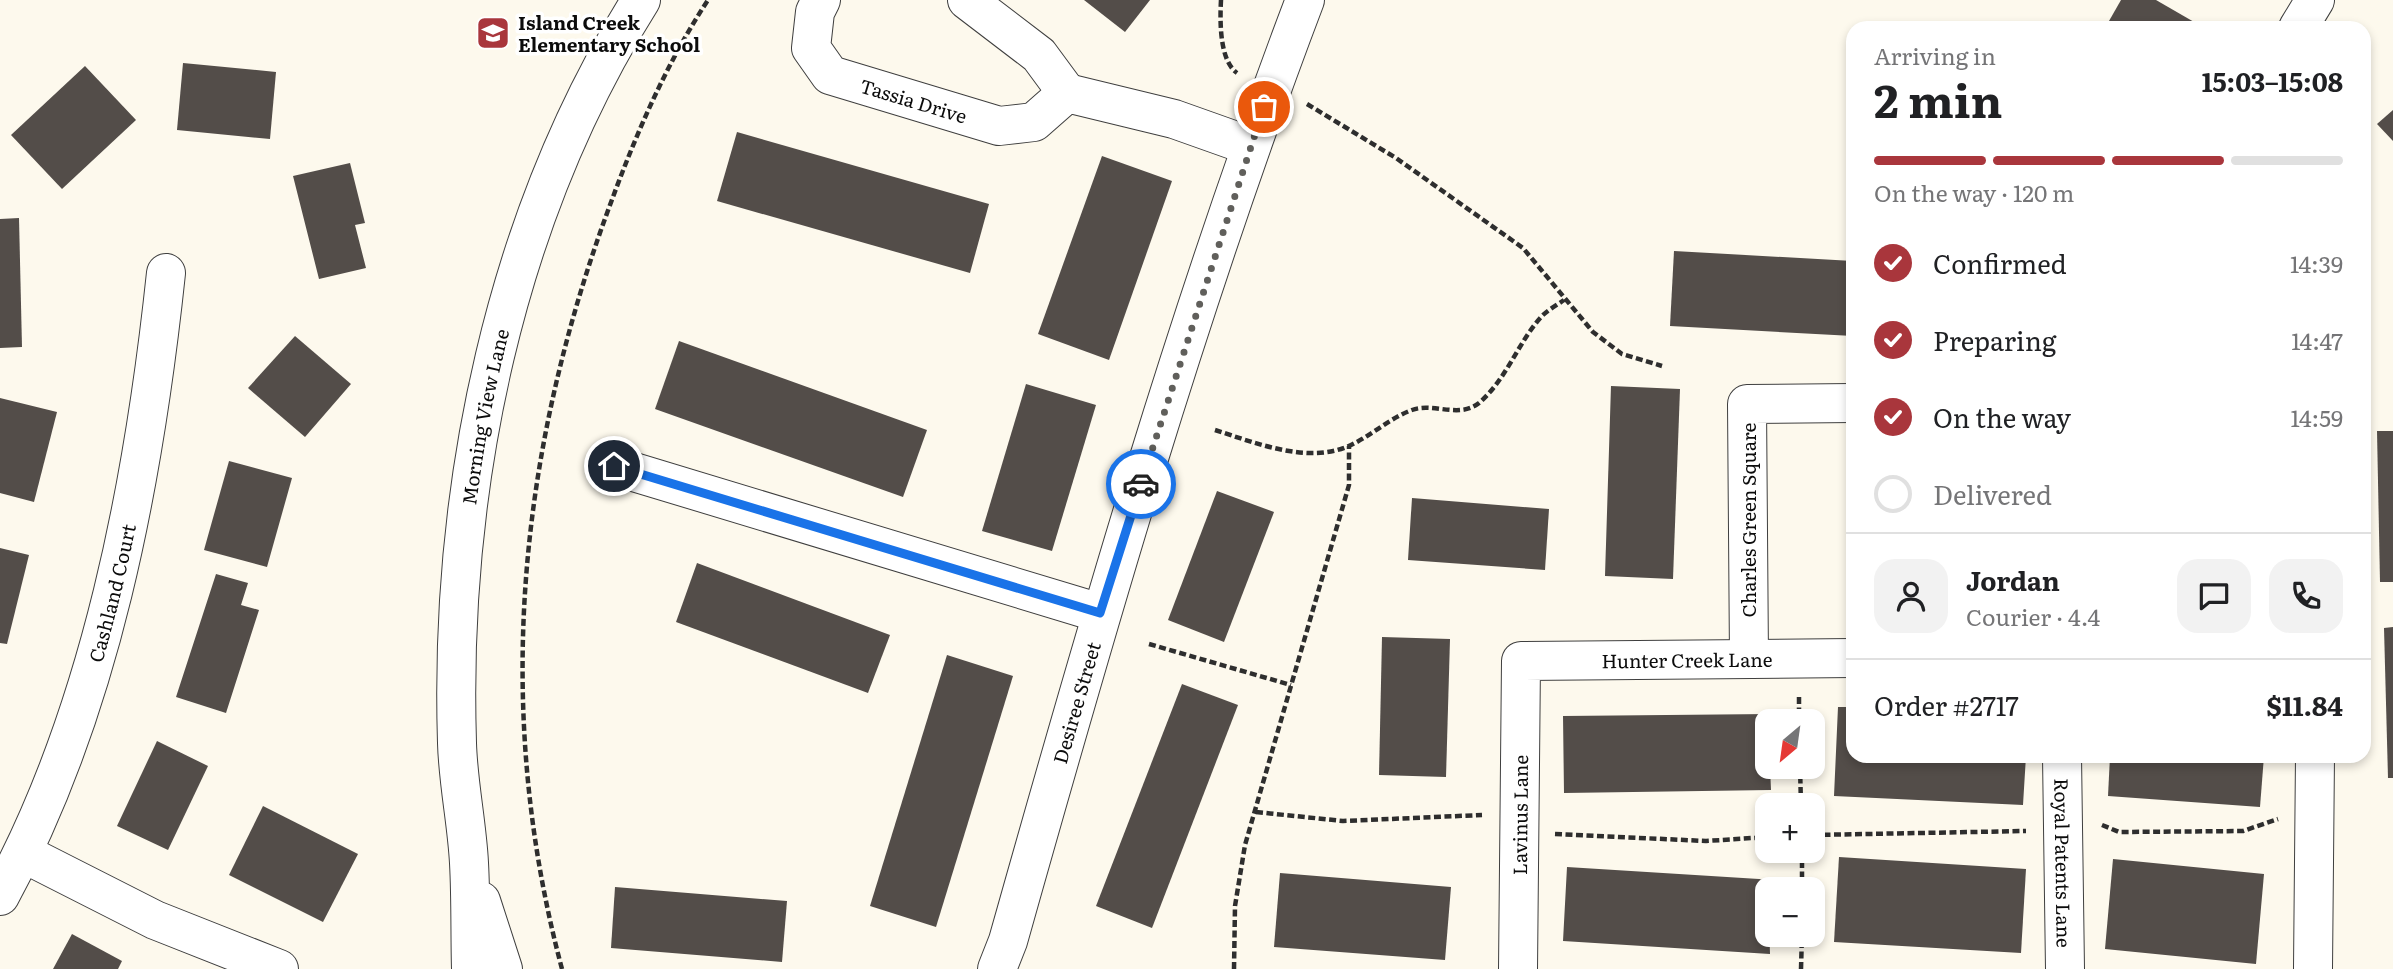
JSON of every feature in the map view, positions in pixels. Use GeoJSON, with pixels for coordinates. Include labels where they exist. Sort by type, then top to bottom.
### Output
{"type":"FeatureCollection","features":[{"type":"Feature","properties":{"kind":"street","name":"Morning View Lane"},"geometry":{"type":"LineString","coordinates":[[471,969],[469,863],[457,743],[462,540],[474,461],[504,319],[551,177],[610,50],[641,0]]}},
{"type":"Feature","properties":{"kind":"street","name":"Tassia Drive"},"geometry":{"type":"LineString","coordinates":[[821,0],[815,12],[811,48],[830,75],[999,126],[1034,122],[1067,93]]}},
{"type":"Feature","properties":{"kind":"street"},"geometry":{"type":"LineString","coordinates":[[968,0],[1040,55],[1067,93],[1174,119],[1250,146]]}},
{"type":"Feature","properties":{"kind":"street","name":"Desiree Street"},"geometry":{"type":"LineString","coordinates":[[997,969],[1008,941],[1100,613],[1250,146],[1305,0]]}},
{"type":"Feature","properties":{"kind":"street"},"geometry":{"type":"LineString","coordinates":[[2302,21],[2315,0]]}},
{"type":"Feature","properties":{"kind":"street","name":"Cashland Court"},"geometry":{"type":"LineString","coordinates":[[0,896],[23,853],[71,729],[118,580],[154,390],[166,273]]}},
{"type":"Feature","properties":{"kind":"street","name":"Charles Green Square"},"geometry":{"type":"LineString","coordinates":[[1748,659],[1747,404],[1846,403]]}},
{"type":"Feature","properties":{"kind":"street"},"geometry":{"type":"LineString","coordinates":[[614,466],[1100,613]]}},
{"type":"Feature","properties":{"kind":"street","name":"Hunter Creek Lane"},"geometry":{"type":"LineString","coordinates":[[1521,662],[1846,658]]}},
{"type":"Feature","properties":{"kind":"street","name":"Lavinus Lane"},"geometry":{"type":"LineString","coordinates":[[1518,969],[1521,662]]}},
{"type":"Feature","properties":{"kind":"street","name":"Royal Patents Lane"},"geometry":{"type":"LineString","coordinates":[[2063,763],[2064,969]]}},
{"type":"Feature","properties":{"kind":"street"},"geometry":{"type":"LineString","coordinates":[[2314,969],[2315,763]]}},
{"type":"Feature","properties":{"kind":"street"},"geometry":{"type":"LineString","coordinates":[[23,853],[155,920],[279,969]]}},
{"type":"Feature","properties":{"kind":"street","name":"Morning View Lane"},"geometry":{"type":"LineString","coordinates":[[469,863],[503,969]]}},
{"type":"Feature","properties":{"kind":"path"},"geometry":{"type":"LineString","coordinates":[[562,969],[526,784],[522,692],[523,620],[530,537],[546,424],[569,328],[630,150],[661,81],[708,0]]}},
{"type":"Feature","properties":{"kind":"path"},"geometry":{"type":"LineString","coordinates":[[1222,0],[1220,17],[1225,54],[1233,71],[1244,77]]}},
{"type":"Feature","properties":{"kind":"path"},"geometry":{"type":"LineString","coordinates":[[1297,98],[1396,158],[1523,248],[1593,332],[1622,354],[1662,366]]}},
{"type":"Feature","properties":{"kind":"path"},"geometry":{"type":"LineString","coordinates":[[1215,430],[1267,447],[1297,452],[1349,446],[1413,409],[1465,410],[1479,403],[1504,374],[1542,316],[1564,300]]}},
{"type":"Feature","properties":{"kind":"path"},"geometry":{"type":"LineString","coordinates":[[1234,969],[1235,906],[1245,845],[1349,485],[1349,446]]}},
{"type":"Feature","properties":{"kind":"path"},"geometry":{"type":"LineString","coordinates":[[1149,644],[1291,685]]}},
{"type":"Feature","properties":{"kind":"path"},"geometry":{"type":"LineString","coordinates":[[1256,812],[1343,821],[1487,815]]}},
{"type":"Feature","properties":{"kind":"path"},"geometry":{"type":"LineString","coordinates":[[2098,823],[2119,832],[2244,831],[2279,818]]}},
{"type":"Feature","properties":{"kind":"path"},"geometry":{"type":"LineString","coordinates":[[1825,835],[2034,831]]}},
{"type":"Feature","properties":{"kind":"path"},"geometry":{"type":"LineString","coordinates":[[1541,833],[1706,841],[1755,838]]}},
{"type":"Feature","properties":{"kind":"path"},"geometry":{"type":"LineString","coordinates":[[1801,947],[1801,969]]}},
{"type":"Feature","properties":{"kind":"building"},"geometry":{"type":"Polygon","coordinates":[[[1084,0],[1150,0],[1125,32],[1084,0]]]}},
{"type":"Feature","properties":{"kind":"building"},"geometry":{"type":"Polygon","coordinates":[[[2121,0],[2156,0],[2192,21],[2109,21],[2121,0]]]}},
{"type":"Feature","properties":{"kind":"building"},"geometry":{"type":"Polygon","coordinates":[[[183,63],[276,72],[270,139],[177,130],[183,63]]]}},
{"type":"Feature","properties":{"kind":"building"},"geometry":{"type":"Polygon","coordinates":[[[85,66],[136,120],[62,189],[11,135],[85,66]]]}},
{"type":"Feature","properties":{"kind":"building"},"geometry":{"type":"Polygon","coordinates":[[[2393,110],[2393,141],[2377,124],[2393,110]]]}},
{"type":"Feature","properties":{"kind":"building"},"geometry":{"type":"Polygon","coordinates":[[[737,132],[989,204],[970,273],[717,201],[737,132]]]}},
{"type":"Feature","properties":{"kind":"building"},"geometry":{"type":"Polygon","coordinates":[[[1102,156],[1172,181],[1109,360],[1038,334],[1102,156]]]}},
{"type":"Feature","properties":{"kind":"building"},"geometry":{"type":"Polygon","coordinates":[[[350,163],[365,223],[355,225],[366,268],[319,279],[293,176],[350,163]]]}},
{"type":"Feature","properties":{"kind":"building"},"geometry":{"type":"Polygon","coordinates":[[[19,218],[22,347],[0,348],[0,219],[19,218]]]}},
{"type":"Feature","properties":{"kind":"building"},"geometry":{"type":"Polygon","coordinates":[[[1674,251],[1846,261],[1846,336],[1670,326],[1674,251]]]}},
{"type":"Feature","properties":{"kind":"building"},"geometry":{"type":"Polygon","coordinates":[[[295,336],[351,384],[305,437],[248,388],[295,336]]]}},
{"type":"Feature","properties":{"kind":"building"},"geometry":{"type":"Polygon","coordinates":[[[679,341],[927,430],[903,497],[655,409],[679,341]]]}},
{"type":"Feature","properties":{"kind":"building"},"geometry":{"type":"Polygon","coordinates":[[[1026,384],[1096,405],[1052,551],[982,531],[1026,384]]]}},
{"type":"Feature","properties":{"kind":"building"},"geometry":{"type":"Polygon","coordinates":[[[1611,386],[1680,389],[1673,579],[1605,576],[1611,386]]]}},
{"type":"Feature","properties":{"kind":"building"},"geometry":{"type":"Polygon","coordinates":[[[0,398],[57,412],[34,502],[0,493],[0,398]]]}},
{"type":"Feature","properties":{"kind":"building"},"geometry":{"type":"Polygon","coordinates":[[[2377,431],[2393,431],[2393,582],[2380,582],[2377,431]]]}},
{"type":"Feature","properties":{"kind":"building"},"geometry":{"type":"Polygon","coordinates":[[[229,461],[292,478],[267,567],[204,550],[229,461]]]}},
{"type":"Feature","properties":{"kind":"building"},"geometry":{"type":"Polygon","coordinates":[[[1217,491],[1274,512],[1224,642],[1168,620],[1217,491]]]}},
{"type":"Feature","properties":{"kind":"building"},"geometry":{"type":"Polygon","coordinates":[[[1412,498],[1549,509],[1545,570],[1408,560],[1412,498]]]}},
{"type":"Feature","properties":{"kind":"building"},"geometry":{"type":"Polygon","coordinates":[[[0,548],[29,555],[7,644],[0,643],[0,548]]]}},
{"type":"Feature","properties":{"kind":"building"},"geometry":{"type":"Polygon","coordinates":[[[697,563],[890,635],[868,693],[676,622],[697,563]]]}},
{"type":"Feature","properties":{"kind":"building"},"geometry":{"type":"Polygon","coordinates":[[[216,574],[248,583],[241,605],[259,610],[226,713],[176,697],[216,574]]]}},
{"type":"Feature","properties":{"kind":"building"},"geometry":{"type":"Polygon","coordinates":[[[2393,627],[2393,778],[2388,778],[2384,628],[2393,627]]]}},
{"type":"Feature","properties":{"kind":"building"},"geometry":{"type":"Polygon","coordinates":[[[1382,637],[1450,639],[1446,777],[1379,775],[1382,637]]]}},
{"type":"Feature","properties":{"kind":"building"},"geometry":{"type":"Polygon","coordinates":[[[947,655],[1013,676],[936,927],[870,906],[947,655]]]}},
{"type":"Feature","properties":{"kind":"building"},"geometry":{"type":"Polygon","coordinates":[[[1182,684],[1238,705],[1152,928],[1096,906],[1182,684]]]}},
{"type":"Feature","properties":{"kind":"building"},"geometry":{"type":"Polygon","coordinates":[[[1838,707],[1846,707],[1846,763],[2026,763],[2023,805],[1834,796],[1838,707]]]}},
{"type":"Feature","properties":{"kind":"building"},"geometry":{"type":"Polygon","coordinates":[[[1755,714],[1755,779],[1771,779],[1771,790],[1564,793],[1563,716],[1755,714]]]}},
{"type":"Feature","properties":{"kind":"building"},"geometry":{"type":"Polygon","coordinates":[[[157,741],[208,766],[168,850],[117,826],[157,741]]]}},
{"type":"Feature","properties":{"kind":"building"},"geometry":{"type":"Polygon","coordinates":[[[2110,763],[2263,763],[2260,807],[2108,796],[2110,763]]]}},
{"type":"Feature","properties":{"kind":"building"},"geometry":{"type":"Polygon","coordinates":[[[263,806],[358,854],[323,922],[229,875],[263,806]]]}},
{"type":"Feature","properties":{"kind":"building"},"geometry":{"type":"Polygon","coordinates":[[[1839,857],[2026,869],[2021,953],[1834,942],[1839,857]]]}},
{"type":"Feature","properties":{"kind":"building"},"geometry":{"type":"Polygon","coordinates":[[[2113,859],[2264,874],[2256,964],[2105,949],[2113,859]]]}},
{"type":"Feature","properties":{"kind":"building"},"geometry":{"type":"Polygon","coordinates":[[[1567,867],[1755,879],[1755,947],[1770,947],[1770,954],[1563,941],[1567,867]]]}},
{"type":"Feature","properties":{"kind":"building"},"geometry":{"type":"Polygon","coordinates":[[[1280,873],[1451,887],[1445,960],[1274,947],[1280,873]]]}},
{"type":"Feature","properties":{"kind":"building"},"geometry":{"type":"Polygon","coordinates":[[[615,887],[787,901],[782,962],[611,948],[615,887]]]}},
{"type":"Feature","properties":{"kind":"building"},"geometry":{"type":"Polygon","coordinates":[[[72,934],[122,961],[118,969],[53,969],[72,934]]]}},
{"type":"Feature","properties":{"kind":"way so far"},"geometry":{"type":"LineString","coordinates":[[1141,484],[1264,107]]}},
{"type":"Feature","properties":{"kind":"place","name":"Island Creek Elementary School"},"geometry":{"type":"Point","coordinates":[493,33]}},
{"type":"Feature","properties":{"kind":"route"},"geometry":{"type":"LineString","coordinates":[[614,466],[1100,613],[1141,484]]}}]}
